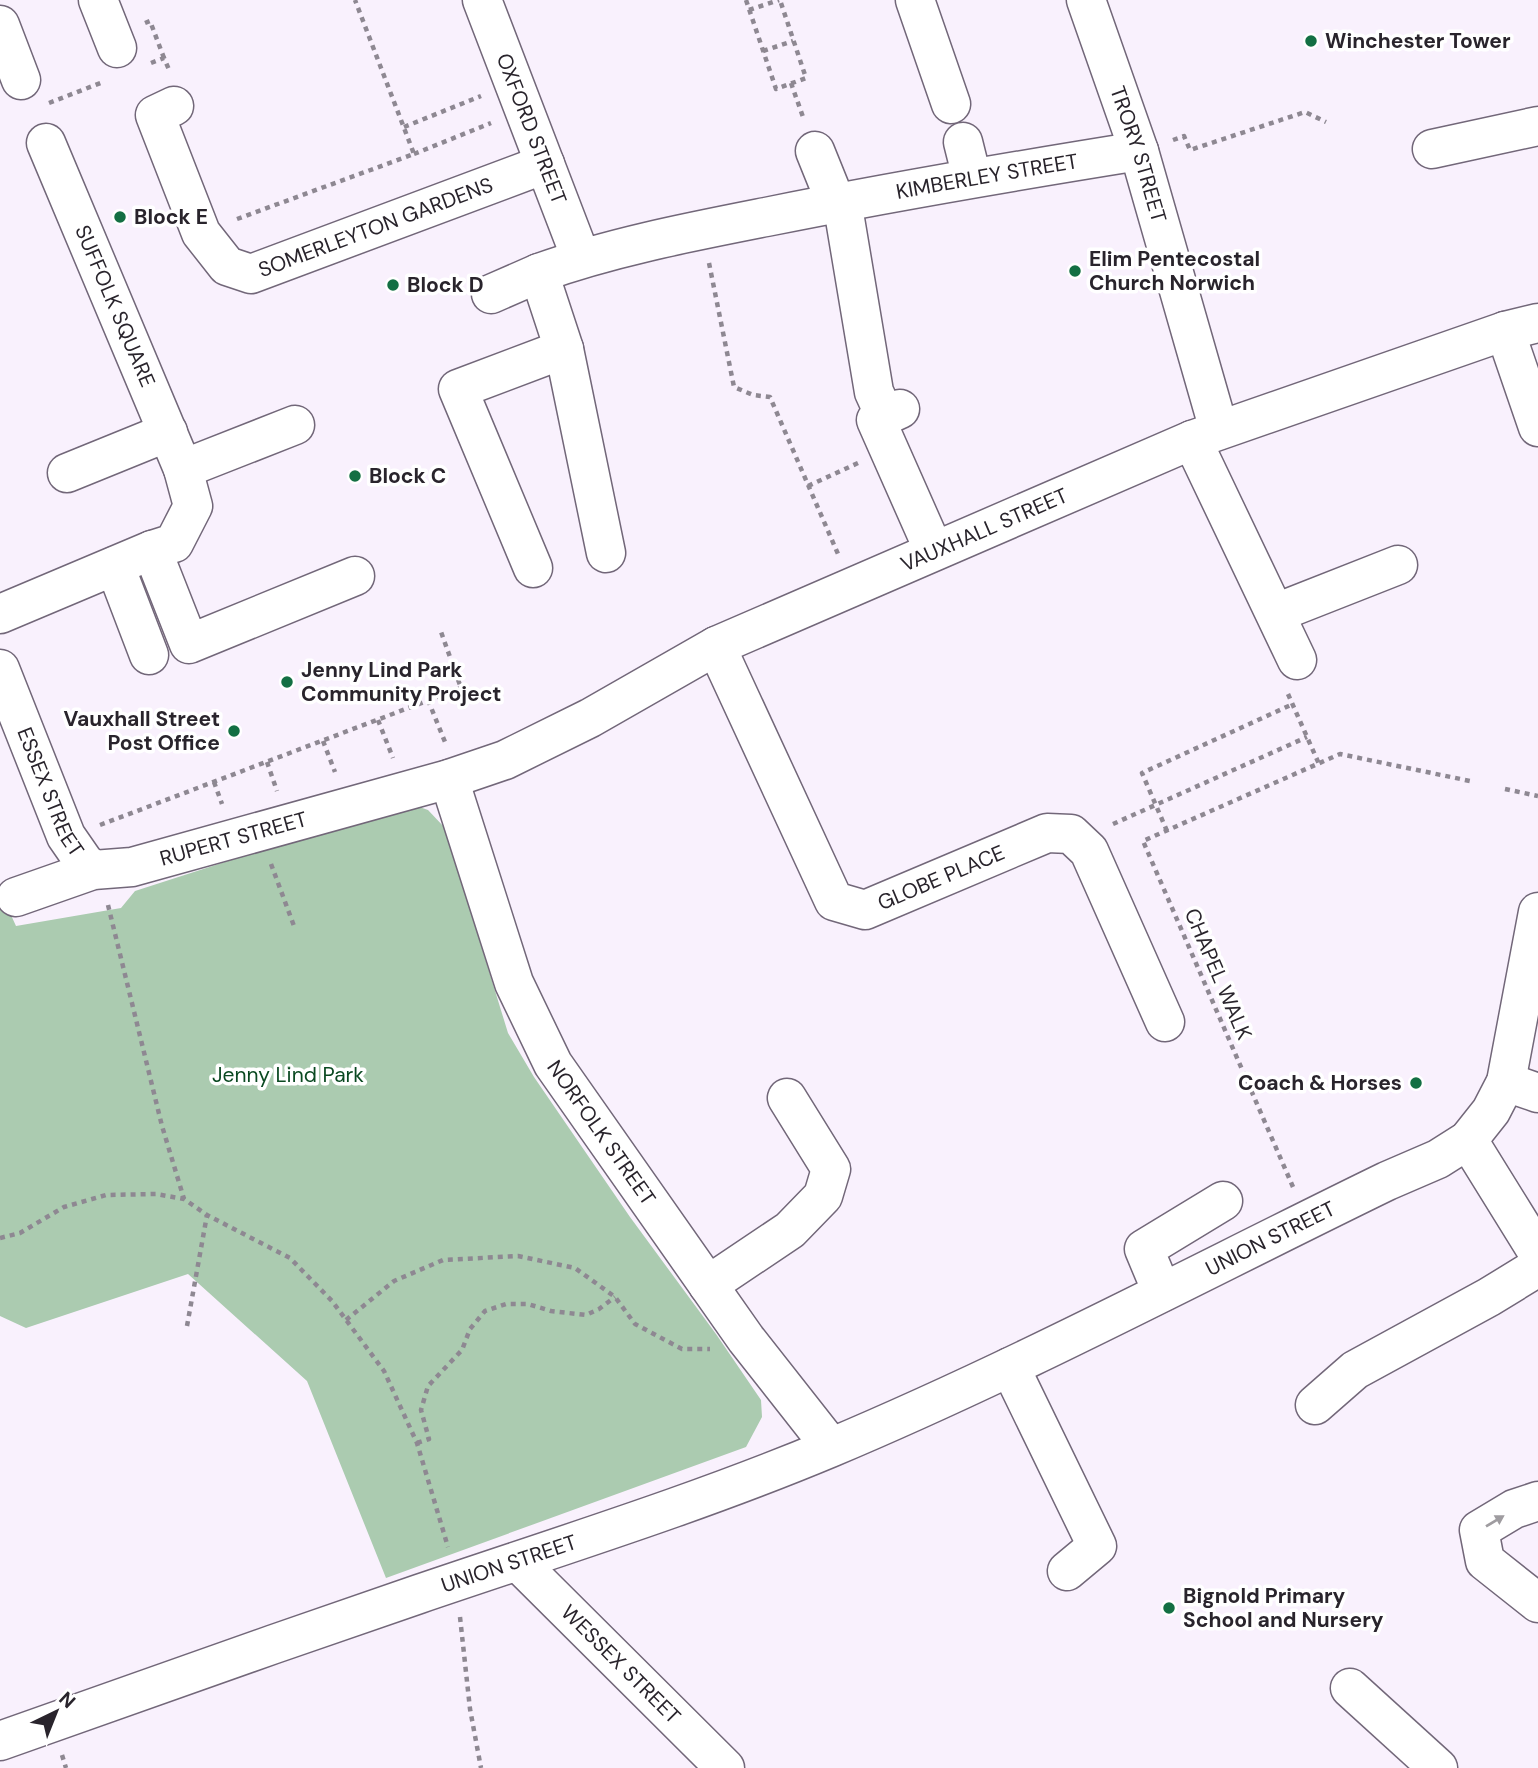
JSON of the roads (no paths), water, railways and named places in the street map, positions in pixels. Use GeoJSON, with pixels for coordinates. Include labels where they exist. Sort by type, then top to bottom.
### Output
{"type":"FeatureCollection","features":[{"type":"Feature","properties":{"kind":"street"},"geometry":{"type":"LineString","coordinates":[[98,0],[117,48]]}},
{"type":"Feature","properties":{"kind":"street","name":"OXFORD STREET"},"geometry":{"type":"LineString","coordinates":[[482,0],[582,258]]}},
{"type":"Feature","properties":{"kind":"street"},"geometry":{"type":"LineString","coordinates":[[915,0],[951,104]]}},
{"type":"Feature","properties":{"kind":"street","name":"TRORY STREET"},"geometry":{"type":"LineString","coordinates":[[1086,0],[1139,151],[1205,435],[1297,660]]}},
{"type":"Feature","properties":{"kind":"street"},"geometry":{"type":"LineString","coordinates":[[0,25],[21,79]]}},
{"type":"Feature","properties":{"kind":"street","name":"SOMERLEYTON GARDENS"},"geometry":{"type":"LineString","coordinates":[[174,106],[155,116],[201,233],[227,266],[251,274],[545,164]]}},
{"type":"Feature","properties":{"kind":"street"},"geometry":{"type":"LineString","coordinates":[[1432,149],[1538,126]]}},
{"type":"Feature","properties":{"kind":"street","name":"SUFFOLK SQUARE"},"geometry":{"type":"LineString","coordinates":[[0,614],[174,543],[193,506],[183,469],[46,143]]}},
{"type":"Feature","properties":{"kind":"street"},"geometry":{"type":"LineString","coordinates":[[815,151],[839,202],[874,392],[894,423],[934,551]]}},
{"type":"Feature","properties":{"kind":"street","name":"KIMBERLEY STREET"},"geometry":{"type":"LineString","coordinates":[[491,295],[539,273],[582,258],[839,202],[968,160],[1139,151]]}},
{"type":"Feature","properties":{"kind":"street"},"geometry":{"type":"LineString","coordinates":[[539,273],[564,349],[606,553]]}},
{"type":"Feature","properties":{"kind":"street"},"geometry":{"type":"LineString","coordinates":[[1522,327],[1538,427]]}},
{"type":"Feature","properties":{"kind":"street","name":"VAUXHALL STREET"},"geometry":{"type":"LineString","coordinates":[[449,765],[505,760],[590,718],[716,646],[1205,435],[1522,327]]}},
{"type":"Feature","properties":{"kind":"street"},"geometry":{"type":"LineString","coordinates":[[533,568],[458,389],[564,349]]}},
{"type":"Feature","properties":{"kind":"street"},"geometry":{"type":"LineString","coordinates":[[183,469],[295,425]]}},
{"type":"Feature","properties":{"kind":"street"},"geometry":{"type":"LineString","coordinates":[[67,473],[168,432]]}},
{"type":"Feature","properties":{"kind":"street"},"geometry":{"type":"LineString","coordinates":[[152,550],[189,644],[355,576]]}},
{"type":"Feature","properties":{"kind":"street"},"geometry":{"type":"LineString","coordinates":[[1276,613],[1398,565]]}},
{"type":"Feature","properties":{"kind":"street"},"geometry":{"type":"LineString","coordinates":[[115,566],[149,655]]}},
{"type":"Feature","properties":{"kind":"street","name":"GLOBE PLACE"},"geometry":{"type":"LineString","coordinates":[[716,646],[834,901],[865,910],[1047,833],[1071,834],[1089,851],[1165,1022]]}},
{"type":"Feature","properties":{"kind":"street","name":"ESSEX STREET"},"geometry":{"type":"LineString","coordinates":[[0,669],[66,836],[84,862],[109,869]]}},
{"type":"Feature","properties":{"kind":"street"},"geometry":{"type":"LineString","coordinates":[[256,818],[340,785],[397,768],[449,765]]}},
{"type":"Feature","properties":{"kind":"street","name":"RUPERT STREET"},"geometry":{"type":"LineString","coordinates":[[16,897],[109,869],[256,818],[449,765]]}},
{"type":"Feature","properties":{"kind":"street","name":"NORFOLK STREET"},"geometry":{"type":"LineString","coordinates":[[449,765],[514,982],[553,1064],[746,1339],[831,1447]]}},
{"type":"Feature","properties":{"kind":"street","name":"UNION STREET"},"geometry":{"type":"LineString","coordinates":[[0,1741],[518,1562],[831,1447],[1010,1367],[1437,1159],[1468,1140],[1491,1111],[1522,1088],[1538,912]]}},
{"type":"Feature","properties":{"kind":"street"},"geometry":{"type":"LineString","coordinates":[[708,1285],[790,1230],[823,1196],[831,1169],[787,1098]]}},
{"type":"Feature","properties":{"kind":"street"},"geometry":{"type":"LineString","coordinates":[[1468,1140],[1538,1253]]}},
{"type":"Feature","properties":{"kind":"street"},"geometry":{"type":"LineString","coordinates":[[1163,1292],[1144,1249],[1223,1201]]}},
{"type":"Feature","properties":{"kind":"street"},"geometry":{"type":"LineString","coordinates":[[1315,1405],[1355,1370],[1489,1297],[1538,1267]]}},
{"type":"Feature","properties":{"kind":"street"},"geometry":{"type":"LineString","coordinates":[[1010,1367],[1097,1546],[1068,1570]]}},
{"type":"Feature","properties":{"kind":"street"},"geometry":{"type":"LineString","coordinates":[[1538,1501],[1514,1509],[1479,1530],[1485,1561],[1538,1603]]}},
{"type":"Feature","properties":{"kind":"street","name":"WESSEX STREET"},"geometry":{"type":"LineString","coordinates":[[518,1562],[725,1768]]}},
{"type":"Feature","properties":{"kind":"street"},"geometry":{"type":"LineString","coordinates":[[1350,1688],[1438,1768]]}},
{"type":"Feature","properties":{"kind":"place","name":"Winchester Tower"},"geometry":{"type":"Point","coordinates":[1311,41]}},
{"type":"Feature","properties":{"kind":"place","name":"Block E"},"geometry":{"type":"Point","coordinates":[120,217]}},
{"type":"Feature","properties":{"kind":"place","name":"Elim Pentecostal Church Norwich"},"geometry":{"type":"Point","coordinates":[1075,271]}},
{"type":"Feature","properties":{"kind":"place","name":"Block D"},"geometry":{"type":"Point","coordinates":[393,285]}},
{"type":"Feature","properties":{"kind":"place","name":"Block C"},"geometry":{"type":"Point","coordinates":[355,476]}},
{"type":"Feature","properties":{"kind":"place","name":"Jenny Lind Park Community Project"},"geometry":{"type":"Point","coordinates":[287,682]}},
{"type":"Feature","properties":{"kind":"place","name":"Vauxhall Street Post Office"},"geometry":{"type":"Point","coordinates":[234,731]}},
{"type":"Feature","properties":{"kind":"place","name":"Coach & Horses"},"geometry":{"type":"Point","coordinates":[1416,1083]}},
{"type":"Feature","properties":{"kind":"place","name":"Bignold Primary School and Nursery"},"geometry":{"type":"Point","coordinates":[1169,1608]}},
{"type":"Feature","properties":{"kind":"park label","name":"Jenny Lind Park"},"geometry":{"type":"Point","coordinates":[288,1075]}}]}
